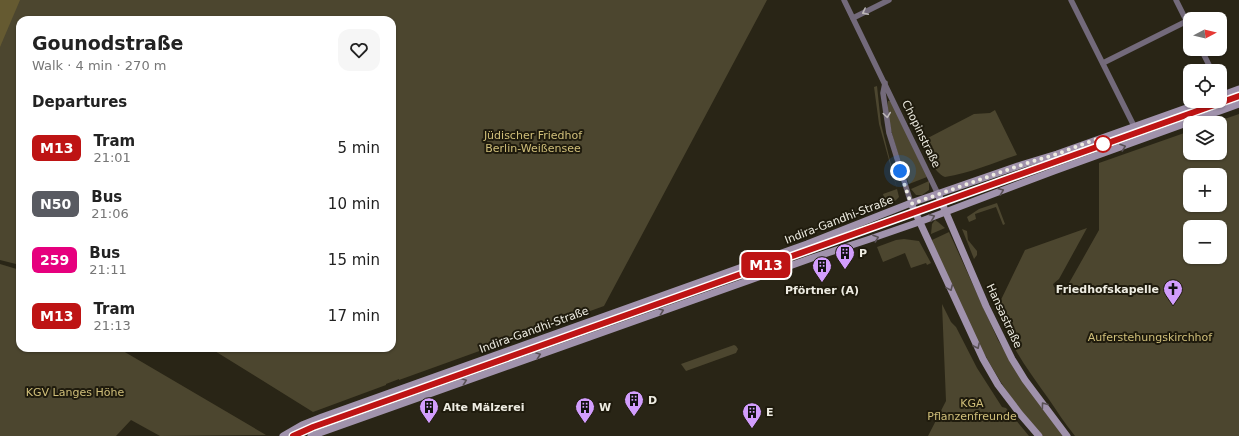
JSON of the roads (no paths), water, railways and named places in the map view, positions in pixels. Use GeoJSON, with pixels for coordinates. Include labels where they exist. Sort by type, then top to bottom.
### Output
{"type":"FeatureCollection","features":[{"type":"Feature","properties":{"kind":"main road"},"geometry":{"type":"LineString","coordinates":[[1227,93],[1239,89]]}},
{"type":"Feature","properties":{"kind":"main road"},"geometry":{"type":"LineString","coordinates":[[311,436],[812,258],[920,222],[1054,171],[1239,104]]}},
{"type":"Feature","properties":{"kind":"main road","name":"Indira-Gandhi-Straße"},"geometry":{"type":"LineString","coordinates":[[283,436],[302,425],[322,417],[806,244],[938,194],[1057,154],[1186,108]]}},
{"type":"Feature","properties":{"kind":"main road","name":"Hansastraße"},"geometry":{"type":"LineString","coordinates":[[938,194],[986,306],[1012,358],[1025,380],[1067,436]]}},
{"type":"Feature","properties":{"kind":"main road"},"geometry":{"type":"LineString","coordinates":[[911,204],[983,359],[998,385],[1039,436]]}},
{"type":"Feature","properties":{"kind":"main road"},"geometry":{"type":"LineString","coordinates":[[806,244],[812,258]]}},
{"type":"Feature","properties":{"kind":"street","name":"Chopinstraße"},"geometry":{"type":"LineString","coordinates":[[844,0],[938,194]]}},
{"type":"Feature","properties":{"kind":"street"},"geometry":{"type":"LineString","coordinates":[[853,18],[889,0]]}},
{"type":"Feature","properties":{"kind":"street"},"geometry":{"type":"LineString","coordinates":[[1072,0],[1134,126]]}},
{"type":"Feature","properties":{"kind":"street"},"geometry":{"type":"LineString","coordinates":[[1176,0],[1183,13]]}},
{"type":"Feature","properties":{"kind":"street"},"geometry":{"type":"LineString","coordinates":[[1102,63],[1183,23]]}},
{"type":"Feature","properties":{"kind":"street","name":"Chopinstraße"},"geometry":{"type":"LineString","coordinates":[[885,83],[883,93],[889,133],[911,204]]}},
{"type":"Feature","properties":{"kind":"tram line"},"geometry":{"type":"LineString","coordinates":[[293,436],[313,427],[1239,96]]}},
{"type":"Feature","properties":{"kind":"tram line","name":"M13"},"geometry":{"type":"LineString","coordinates":[[293,436],[313,427],[1239,96]]}},
{"type":"Feature","properties":{"kind":"place","name":"P"},"geometry":{"type":"Point","coordinates":[845,270]}},
{"type":"Feature","properties":{"kind":"place","name":"Pförtner (A)"},"geometry":{"type":"Point","coordinates":[822,283]}},
{"type":"Feature","properties":{"kind":"place","name":"Friedhofskapelle"},"geometry":{"type":"Point","coordinates":[1173,306]}},
{"type":"Feature","properties":{"kind":"place","name":"D"},"geometry":{"type":"Point","coordinates":[634,417]}},
{"type":"Feature","properties":{"kind":"place","name":"Alte Mälzerei"},"geometry":{"type":"Point","coordinates":[429,424]}},
{"type":"Feature","properties":{"kind":"place","name":"W"},"geometry":{"type":"Point","coordinates":[585,424]}},
{"type":"Feature","properties":{"kind":"place","name":"E"},"geometry":{"type":"Point","coordinates":[752,429]}},
{"type":"Feature","properties":{"kind":"park label","name":"Jüdischer Friedhof Berlin-Weißensee"},"geometry":{"type":"Point","coordinates":[533,141]}},
{"type":"Feature","properties":{"kind":"park label","name":"Auferstehungskirchhof"},"geometry":{"type":"Point","coordinates":[1150,337]}},
{"type":"Feature","properties":{"kind":"park label","name":"KGV Langes Höhe"},"geometry":{"type":"Point","coordinates":[75,392]}},
{"type":"Feature","properties":{"kind":"park label","name":"KGA Pflanzenfreunde"},"geometry":{"type":"Point","coordinates":[972,409]}}]}
